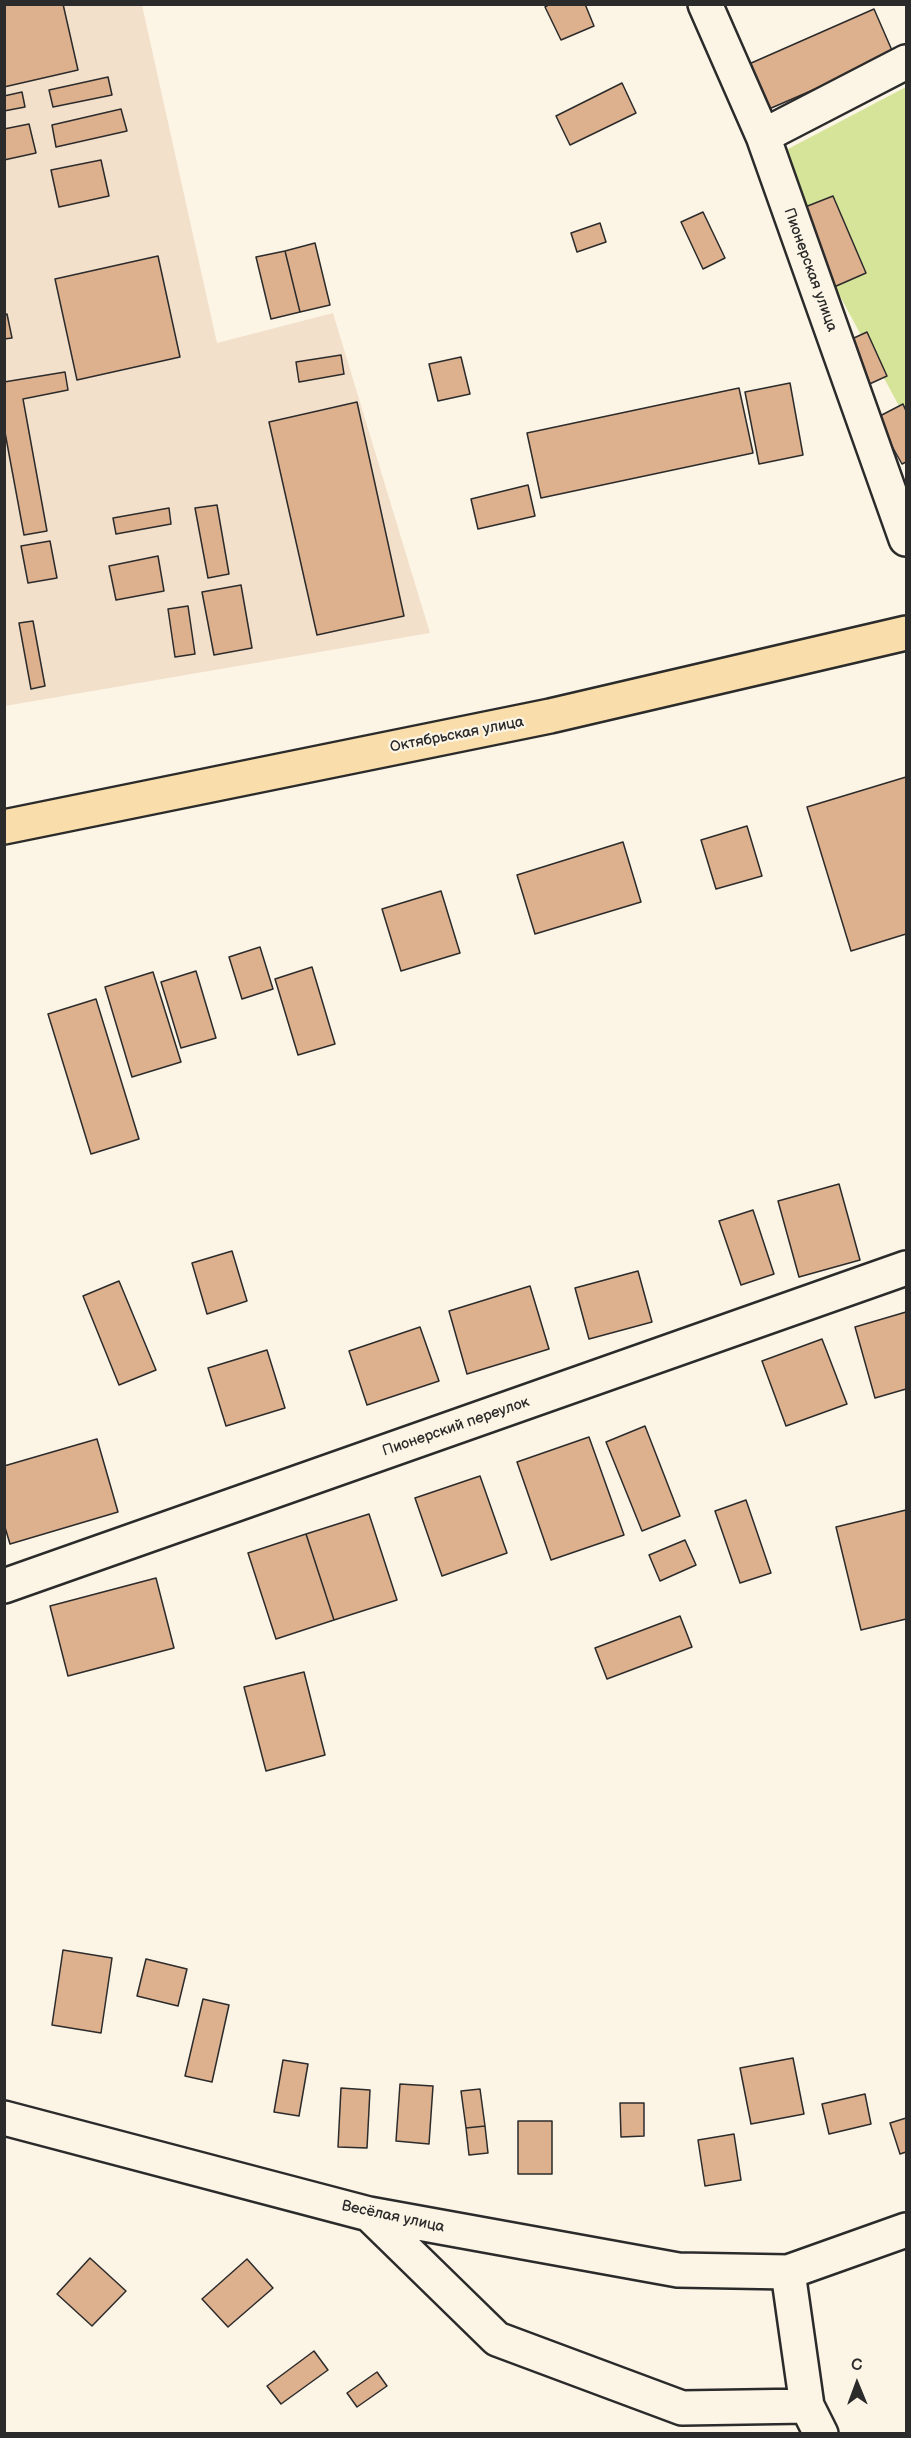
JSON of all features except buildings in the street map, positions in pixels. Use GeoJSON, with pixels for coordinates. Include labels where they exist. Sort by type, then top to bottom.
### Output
{"type":"FeatureCollection","features":[{"type":"Feature","properties":{"kind":"main road","name":"Октябрьская улица"},"geometry":{"type":"LineString","coordinates":[[4,826],[550,716],[906,633]]}},
{"type":"Feature","properties":{"kind":"street","name":"Пионерская улица"},"geometry":{"type":"LineString","coordinates":[[705,4],[763,136],[906,539]]}},
{"type":"Feature","properties":{"kind":"street"},"geometry":{"type":"LineString","coordinates":[[763,136],[906,62]]}},
{"type":"Feature","properties":{"kind":"street","name":"Пионерский переулок"},"geometry":{"type":"LineString","coordinates":[[4,1586],[906,1268]]}},
{"type":"Feature","properties":{"kind":"street","name":"Весёлая улица"},"geometry":{"type":"LineString","coordinates":[[4,2118],[369,2214],[678,2270],[788,2272],[906,2230]]}},
{"type":"Feature","properties":{"kind":"street"},"geometry":{"type":"LineString","coordinates":[[369,2214],[496,2339],[682,2408],[814,2420],[788,2272]]}},
{"type":"Feature","properties":{"kind":"shaded area"},"geometry":{"type":"Polygon","coordinates":[[[5,5],[142,5],[217,343],[333,313],[430,633],[5,706],[5,5]]]}},
{"type":"Feature","properties":{"kind":"green space"},"geometry":{"type":"Polygon","coordinates":[[[906,87],[906,419],[767,160],[906,87]]]}}]}
